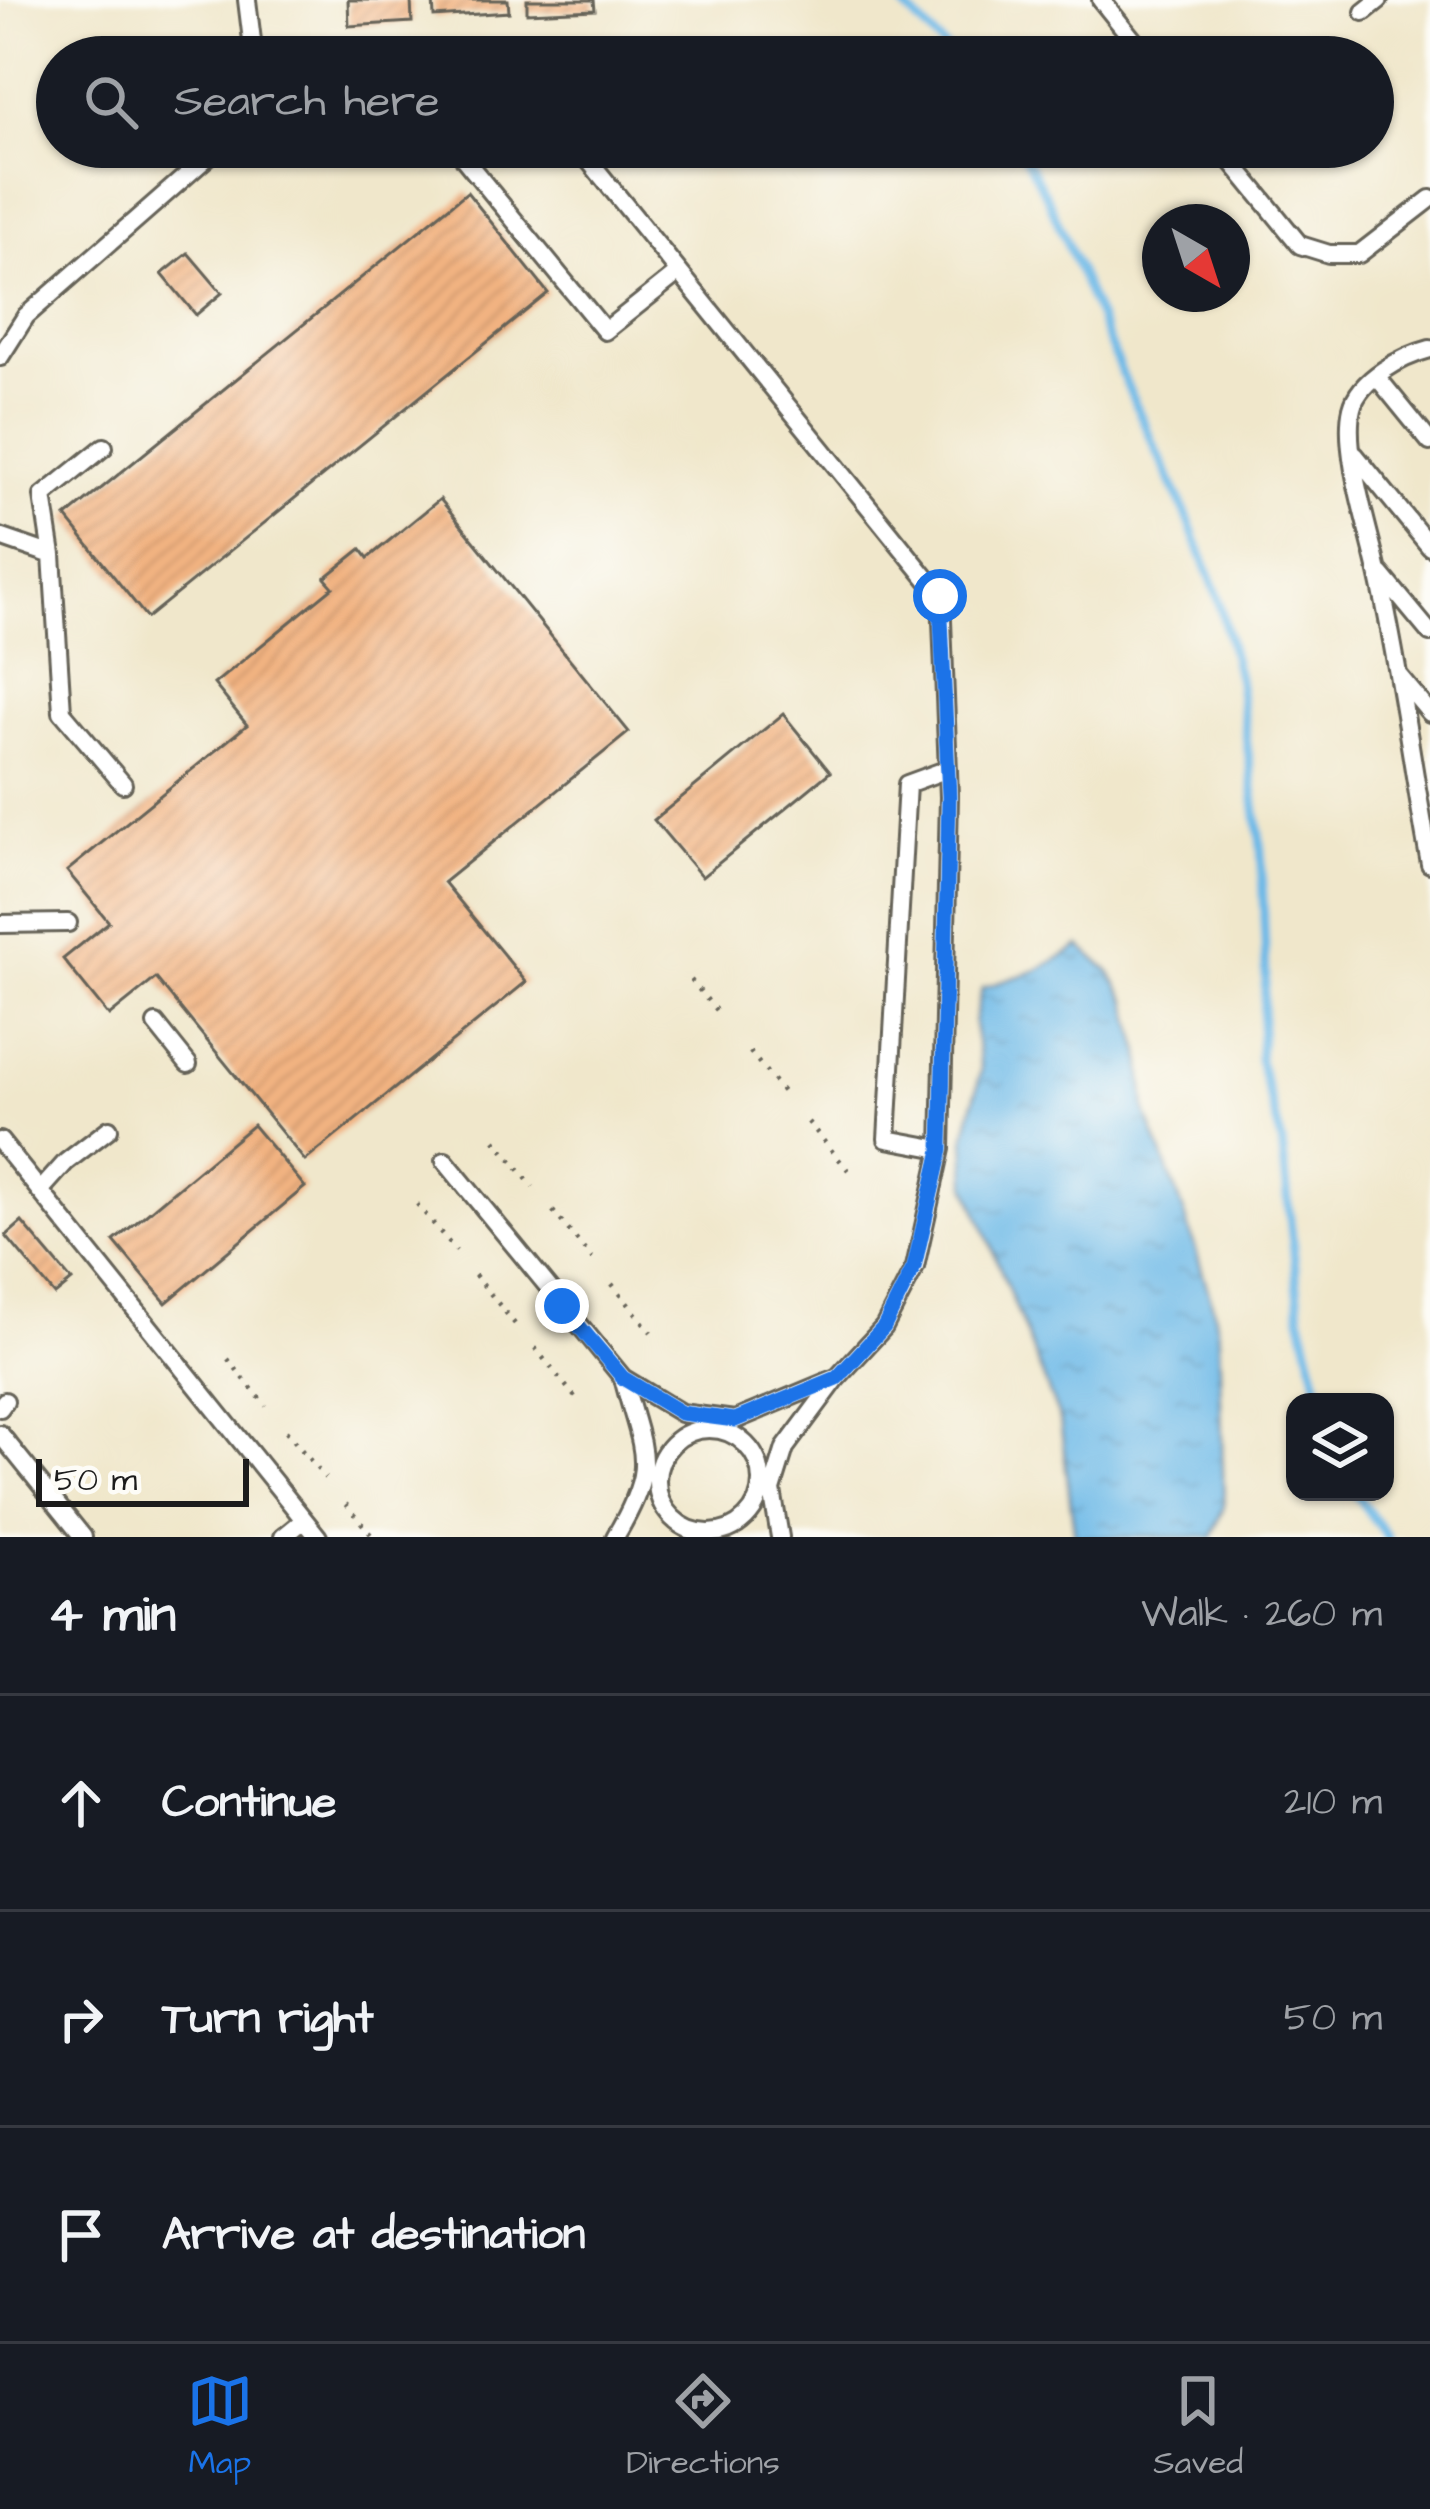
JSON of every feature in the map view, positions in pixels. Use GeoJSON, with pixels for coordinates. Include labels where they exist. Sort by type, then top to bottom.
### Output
{"type":"FeatureCollection","features":[{"type":"Feature","properties":{"kind":"lane"},"geometry":{"type":"LineString","coordinates":[[247,0],[251,36]]}},
{"type":"Feature","properties":{"kind":"lane"},"geometry":{"type":"LineString","coordinates":[[1101,0],[1130,36]]}},
{"type":"Feature","properties":{"kind":"lane"},"geometry":{"type":"LineString","coordinates":[[0,357],[26,316],[194,168]]}},
{"type":"Feature","properties":{"kind":"lane"},"geometry":{"type":"LineString","coordinates":[[472,168],[604,331],[679,272]]}},
{"type":"Feature","properties":{"kind":"lane"},"geometry":{"type":"LineString","coordinates":[[595,168],[940,596],[948,769],[941,1150],[914,1267],[884,1327],[837,1378],[785,1448],[753,1508],[742,1521],[718,1534],[687,1531],[664,1509],[651,1486],[623,1378]]}},
{"type":"Feature","properties":{"kind":"lane"},"geometry":{"type":"LineString","coordinates":[[1237,168],[1300,245],[1329,254],[1359,254],[1430,199]]}},
{"type":"Feature","properties":{"kind":"lane"},"geometry":{"type":"LineString","coordinates":[[1430,349],[1377,377],[1353,402],[1349,426],[1430,864]]}},
{"type":"Feature","properties":{"kind":"lane"},"geometry":{"type":"LineString","coordinates":[[1377,377],[1430,442]]}},
{"type":"Feature","properties":{"kind":"lane"},"geometry":{"type":"LineString","coordinates":[[104,447],[43,496],[52,555],[62,712],[123,784]]}},
{"type":"Feature","properties":{"kind":"lane"},"geometry":{"type":"LineString","coordinates":[[1354,454],[1430,547]]}},
{"type":"Feature","properties":{"kind":"lane"},"geometry":{"type":"LineString","coordinates":[[0,537],[52,555]]}},
{"type":"Feature","properties":{"kind":"lane"},"geometry":{"type":"LineString","coordinates":[[1378,571],[1430,633]]}},
{"type":"Feature","properties":{"kind":"lane"},"geometry":{"type":"LineString","coordinates":[[1398,674],[1430,713]]}},
{"type":"Feature","properties":{"kind":"lane"},"geometry":{"type":"LineString","coordinates":[[941,1150],[886,1139],[907,784],[948,769]]}},
{"type":"Feature","properties":{"kind":"lane"},"geometry":{"type":"LineString","coordinates":[[1415,782],[1430,800]]}},
{"type":"Feature","properties":{"kind":"lane"},"geometry":{"type":"LineString","coordinates":[[0,924],[68,923]]}},
{"type":"Feature","properties":{"kind":"lane"},"geometry":{"type":"LineString","coordinates":[[156,1024],[188,1064]]}},
{"type":"Feature","properties":{"kind":"lane"},"geometry":{"type":"LineString","coordinates":[[40,1191],[66,1162],[109,1129]]}},
{"type":"Feature","properties":{"kind":"lane"},"geometry":{"type":"LineString","coordinates":[[0,1141],[318,1537]]}},
{"type":"Feature","properties":{"kind":"lane"},"geometry":{"type":"LineString","coordinates":[[445,1161],[623,1378],[681,1413],[735,1420],[837,1378]]}},
{"type":"Feature","properties":{"kind":"lane"},"geometry":{"type":"LineString","coordinates":[[615,1537],[651,1486],[671,1444],[712,1417]]}},
{"type":"Feature","properties":{"kind":"lane"},"geometry":{"type":"LineString","coordinates":[[712,1417],[748,1446],[766,1483],[780,1537]]}},
{"type":"Feature","properties":{"kind":"lane"},"geometry":{"type":"LineString","coordinates":[[686,1434],[702,1429],[734,1435]]}},
{"type":"Feature","properties":{"kind":"lane"},"geometry":{"type":"LineString","coordinates":[[0,1434],[82,1537]]}},
{"type":"Feature","properties":{"kind":"lane"},"geometry":{"type":"LineString","coordinates":[[283,1537],[304,1520]]}},
{"type":"Feature","properties":{"kind":"path"},"geometry":{"type":"LineString","coordinates":[[691,980],[719,1014]]}},
{"type":"Feature","properties":{"kind":"path"},"geometry":{"type":"LineString","coordinates":[[750,1052],[788,1098]]}},
{"type":"Feature","properties":{"kind":"path"},"geometry":{"type":"LineString","coordinates":[[808,1122],[848,1170]]}},
{"type":"Feature","properties":{"kind":"path"},"geometry":{"type":"LineString","coordinates":[[495,1140],[533,1187]]}},
{"type":"Feature","properties":{"kind":"path"},"geometry":{"type":"LineString","coordinates":[[417,1204],[456,1251]]}},
{"type":"Feature","properties":{"kind":"path"},"geometry":{"type":"LineString","coordinates":[[553,1211],[592,1259]]}},
{"type":"Feature","properties":{"kind":"path"},"geometry":{"type":"LineString","coordinates":[[475,1275],[515,1324]]}},
{"type":"Feature","properties":{"kind":"path"},"geometry":{"type":"LineString","coordinates":[[612,1284],[652,1332]]}},
{"type":"Feature","properties":{"kind":"path"},"geometry":{"type":"LineString","coordinates":[[535,1348],[575,1397]]}},
{"type":"Feature","properties":{"kind":"path"},"geometry":{"type":"LineString","coordinates":[[228,1359],[266,1406]]}},
{"type":"Feature","properties":{"kind":"path"},"geometry":{"type":"LineString","coordinates":[[286,1431],[326,1478]]}},
{"type":"Feature","properties":{"kind":"path"},"geometry":{"type":"LineString","coordinates":[[346,1504],[373,1537]]}},
{"type":"Feature","properties":{"kind":"water"},"geometry":{"type":"Polygon","coordinates":[[[1080,946],[1110,972],[1128,1002],[1141,1055],[1146,1112],[1213,1306],[1219,1338],[1224,1506],[1212,1537],[1075,1537],[1060,1420],[967,1185],[965,1139],[981,1070],[974,1023],[982,988],[1038,970],[1080,946]]]}},
{"type":"Feature","properties":{"kind":"building"},"geometry":{"type":"Polygon","coordinates":[[[348,0],[411,0],[412,22],[349,26],[348,0]]]}},
{"type":"Feature","properties":{"kind":"building"},"geometry":{"type":"Polygon","coordinates":[[[433,0],[508,0],[509,12],[434,17],[433,0]]]}},
{"type":"Feature","properties":{"kind":"building"},"geometry":{"type":"Polygon","coordinates":[[[527,0],[594,0],[595,10],[527,13],[527,0]]]}},
{"type":"Feature","properties":{"kind":"building"},"geometry":{"type":"Polygon","coordinates":[[[467,192],[548,293],[147,618],[66,517],[467,192]]]}},
{"type":"Feature","properties":{"kind":"building"},"geometry":{"type":"Polygon","coordinates":[[[188,253],[222,293],[196,315],[162,274],[188,253]]]}},
{"type":"Feature","properties":{"kind":"building"},"geometry":{"type":"Polygon","coordinates":[[[440,499],[629,732],[444,882],[526,982],[305,1161],[156,978],[109,1016],[63,959],[109,922],[67,871],[247,725],[214,684],[333,587],[325,578],[361,549],[368,558],[440,499]]]}},
{"type":"Feature","properties":{"kind":"building"},"geometry":{"type":"Polygon","coordinates":[[[783,714],[830,772],[702,877],[654,820],[783,714]]]}},
{"type":"Feature","properties":{"kind":"building"},"geometry":{"type":"Polygon","coordinates":[[[253,1125],[305,1187],[166,1303],[114,1241],[253,1125]]]}},
{"type":"Feature","properties":{"kind":"building"},"geometry":{"type":"Polygon","coordinates":[[[22,1222],[72,1281],[55,1295],[6,1236],[22,1222]]]}},
{"type":"Feature","properties":{"kind":"waterway"},"geometry":{"type":"LineString","coordinates":[[898,0],[933,36]]}},
{"type":"Feature","properties":{"kind":"waterway"},"geometry":{"type":"LineString","coordinates":[[1031,168],[1186,514],[1217,594],[1238,677],[1261,847],[1266,974],[1259,1060],[1282,1142],[1300,1313],[1320,1393]]}},
{"type":"Feature","properties":{"kind":"waterway"},"geometry":{"type":"LineString","coordinates":[[1361,1501],[1387,1537]]}},
{"type":"Feature","properties":{"kind":"route"},"geometry":{"type":"LineString","coordinates":[[562,1306],[623,1378],[681,1413],[735,1420],[837,1378],[884,1327],[914,1267],[941,1150],[949,797],[940,596]]}}]}
